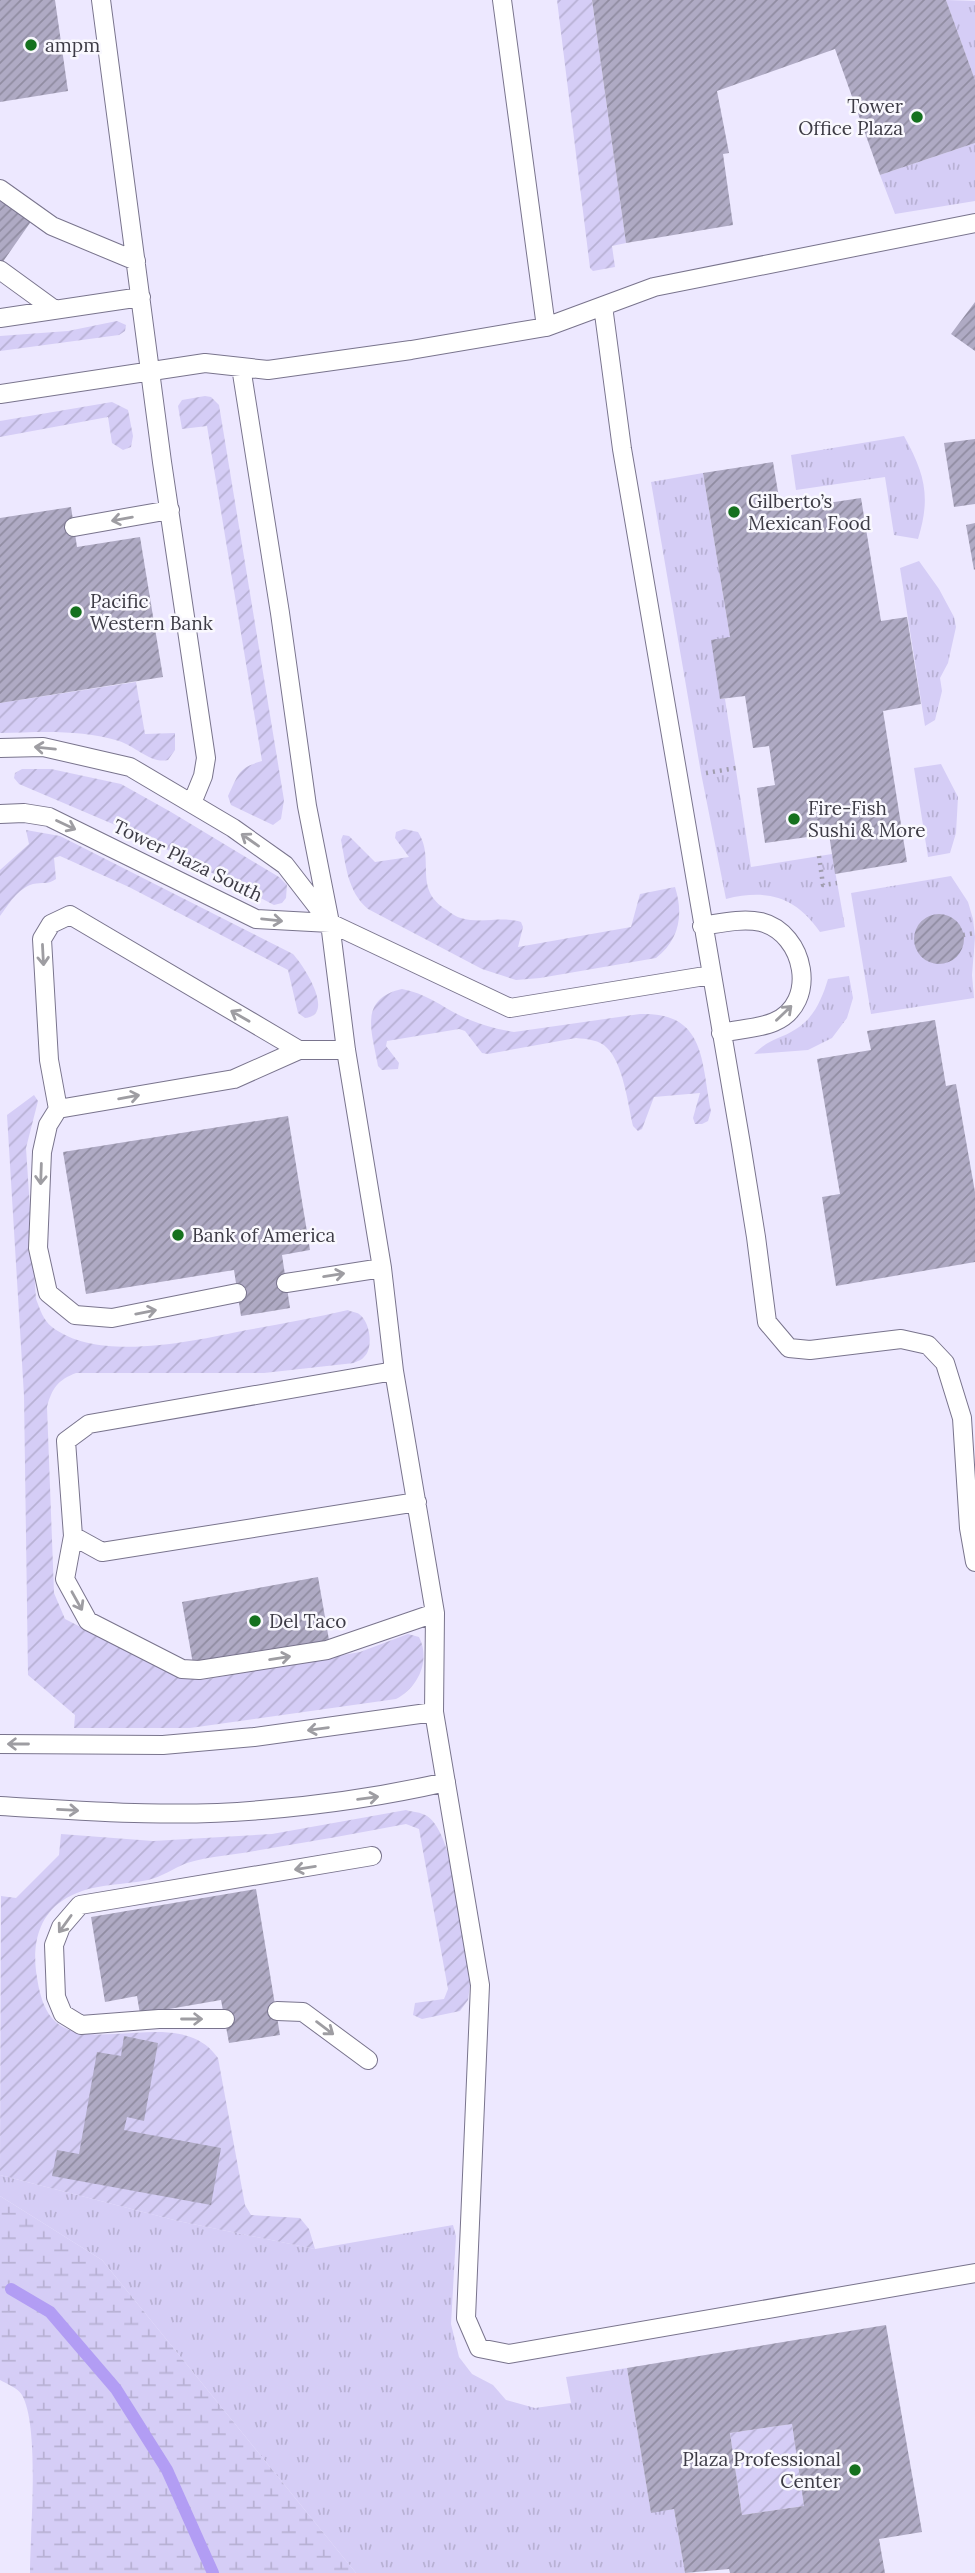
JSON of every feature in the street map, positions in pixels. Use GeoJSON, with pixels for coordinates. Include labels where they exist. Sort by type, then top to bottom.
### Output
{"type":"FeatureCollection","features":[{"type":"Feature","properties":{"kind":"lane"},"geometry":{"type":"LineString","coordinates":[[101,0],[150,371],[206,758],[203,776],[192,803]]}},
{"type":"Feature","properties":{"kind":"lane"},"geometry":{"type":"LineString","coordinates":[[502,0],[546,327]]}},
{"type":"Feature","properties":{"kind":"lane"},"geometry":{"type":"LineString","coordinates":[[0,189],[52,226],[136,261]]}},
{"type":"Feature","properties":{"kind":"lane"},"geometry":{"type":"LineString","coordinates":[[0,394],[205,363],[268,370],[546,327],[654,287],[975,223]]}},
{"type":"Feature","properties":{"kind":"lane"},"geometry":{"type":"LineString","coordinates":[[0,270],[55,310]]}},
{"type":"Feature","properties":{"kind":"lane"},"geometry":{"type":"LineString","coordinates":[[0,318],[141,297]]}},
{"type":"Feature","properties":{"kind":"lane"},"geometry":{"type":"LineString","coordinates":[[603,306],[622,449],[756,1237],[766,1322],[789,1348],[810,1350],[901,1339],[928,1345],[945,1363],[962,1418],[975,1562]]}},
{"type":"Feature","properties":{"kind":"lane"},"geometry":{"type":"LineString","coordinates":[[241,367],[314,846],[330,923],[346,1049],[382,1268],[394,1371],[435,1613],[434,1712],[480,1985],[466,2318],[479,2348],[509,2354],[975,2273]]}},
{"type":"Feature","properties":{"kind":"lane"},"geometry":{"type":"LineString","coordinates":[[74,527],[170,510]]}},
{"type":"Feature","properties":{"kind":"lane","name":"Tower Plaza South"},"geometry":{"type":"LineString","coordinates":[[0,748],[43,747],[130,767],[233,828],[285,865],[330,923]]}},
{"type":"Feature","properties":{"kind":"lane","name":"Tower Plaza South"},"geometry":{"type":"LineString","coordinates":[[0,814],[24,813],[49,817],[256,919],[330,923]]}},
{"type":"Feature","properties":{"kind":"lane","name":"Tower Plaza South"},"geometry":{"type":"LineString","coordinates":[[285,865],[302,857],[314,846]]}},
{"type":"Feature","properties":{"kind":"lane"},"geometry":{"type":"LineString","coordinates":[[237,1293],[112,1318],[75,1315],[48,1293],[38,1248],[42,1152],[48,1125],[58,1109],[49,1060],[42,939],[51,923],[70,915],[299,1050]]}},
{"type":"Feature","properties":{"kind":"lane"},"geometry":{"type":"LineString","coordinates":[[702,926],[745,920],[763,923],[779,930],[792,943],[800,959],[803,977],[799,995],[789,1011],[774,1022],[721,1033]]}},
{"type":"Feature","properties":{"kind":"lane"},"geometry":{"type":"LineString","coordinates":[[330,923],[510,1009],[711,975]]}},
{"type":"Feature","properties":{"kind":"lane"},"geometry":{"type":"LineString","coordinates":[[58,1109],[234,1079],[299,1050],[346,1049]]}},
{"type":"Feature","properties":{"kind":"lane"},"geometry":{"type":"LineString","coordinates":[[286,1283],[382,1268]]}},
{"type":"Feature","properties":{"kind":"lane"},"geometry":{"type":"LineString","coordinates":[[394,1371],[89,1424],[66,1441],[73,1536],[65,1579],[88,1621],[182,1670],[199,1670],[327,1650],[435,1613]]}},
{"type":"Feature","properties":{"kind":"lane"},"geometry":{"type":"LineString","coordinates":[[73,1536],[102,1552],[417,1502]]}},
{"type":"Feature","properties":{"kind":"lane"},"geometry":{"type":"LineString","coordinates":[[0,1744],[163,1745],[254,1738],[434,1712]]}},
{"type":"Feature","properties":{"kind":"lane"},"geometry":{"type":"LineString","coordinates":[[0,1806],[101,1811],[259,1811],[379,1797],[446,1783]]}},
{"type":"Feature","properties":{"kind":"lane"},"geometry":{"type":"LineString","coordinates":[[225,2019],[159,2019],[81,2025],[62,2014],[57,1997],[54,1945],[61,1927],[80,1905],[372,1856]]}},
{"type":"Feature","properties":{"kind":"lane"},"geometry":{"type":"LineString","coordinates":[[277,2011],[303,2012],[368,2060]]}},
{"type":"Feature","properties":{"kind":"path"},"geometry":{"type":"LineString","coordinates":[[819,856],[824,885],[837,883]]}},
{"type":"Feature","properties":{"kind":"path"},"geometry":{"type":"LineString","coordinates":[[963,935],[975,933]]}},
{"type":"Feature","properties":{"kind":"green space"},"geometry":{"type":"Polygon","coordinates":[[[557,0],[592,0],[626,243],[612,246],[615,267],[593,271],[590,268],[557,0]]]}},
{"type":"Feature","properties":{"kind":"green space"},"geometry":{"type":"Polygon","coordinates":[[[946,0],[975,1],[975,80],[946,0]]]}},
{"type":"Feature","properties":{"kind":"green space"},"geometry":{"type":"Polygon","coordinates":[[[975,143],[975,201],[895,214],[880,175],[975,143]]]}},
{"type":"Feature","properties":{"kind":"green space"},"geometry":{"type":"Polygon","coordinates":[[[117,321],[126,325],[125,331],[119,335],[0,351],[0,336],[68,331],[117,321]]]}},
{"type":"Feature","properties":{"kind":"green space"},"geometry":{"type":"Polygon","coordinates":[[[211,397],[219,405],[284,800],[281,819],[273,825],[231,805],[228,796],[240,772],[262,761],[207,426],[182,429],[178,406],[182,400],[211,397]]]}},
{"type":"Feature","properties":{"kind":"green space"},"geometry":{"type":"Polygon","coordinates":[[[112,402],[128,410],[133,436],[131,447],[123,450],[112,443],[108,417],[0,437],[0,421],[112,402]]]}},
{"type":"Feature","properties":{"kind":"green space"},"geometry":{"type":"Polygon","coordinates":[[[904,436],[917,462],[924,486],[924,511],[918,539],[894,535],[885,477],[796,490],[791,455],[904,436]]]}},
{"type":"Feature","properties":{"kind":"green space"},"geometry":{"type":"Polygon","coordinates":[[[703,473],[730,637],[720,699],[725,699],[751,867],[832,854],[845,927],[820,932],[801,910],[779,898],[754,895],[726,899],[701,773],[651,482],[703,473]]]}},
{"type":"Feature","properties":{"kind":"green space"},"geometry":{"type":"Polygon","coordinates":[[[919,561],[939,589],[954,617],[956,627],[948,663],[940,678],[942,691],[935,720],[925,726],[900,568],[919,561]]]}},
{"type":"Feature","properties":{"kind":"green space"},"geometry":{"type":"Polygon","coordinates":[[[136,682],[145,734],[175,733],[175,750],[168,760],[149,757],[125,743],[104,737],[60,732],[0,733],[0,703],[136,682]]]}},
{"type":"Feature","properties":{"kind":"green space"},"geometry":{"type":"Polygon","coordinates":[[[941,764],[958,797],[956,833],[950,853],[928,857],[914,768],[941,764]]]}},
{"type":"Feature","properties":{"kind":"green space"},"geometry":{"type":"Polygon","coordinates":[[[22,769],[51,769],[121,784],[279,877],[287,885],[286,898],[282,903],[274,905],[141,836],[19,784],[14,778],[15,773],[22,769]]]}},
{"type":"Feature","properties":{"kind":"green space"},"geometry":{"type":"Polygon","coordinates":[[[404,829],[418,832],[423,843],[427,883],[436,902],[461,918],[521,922],[523,927],[518,947],[631,927],[640,894],[675,887],[679,907],[678,926],[670,943],[656,958],[516,980],[482,969],[368,909],[356,894],[346,868],[341,840],[343,835],[349,836],[375,862],[409,857],[395,838],[396,832],[404,829]]]}},
{"type":"Feature","properties":{"kind":"green space"},"geometry":{"type":"Polygon","coordinates":[[[26,830],[60,836],[293,954],[315,989],[318,1008],[314,1015],[305,1018],[298,1013],[288,970],[129,887],[60,856],[54,858],[56,879],[22,889],[0,916],[0,870],[29,844],[26,830]]]}},
{"type":"Feature","properties":{"kind":"green space"},"geometry":{"type":"Polygon","coordinates":[[[951,876],[968,902],[973,919],[974,998],[871,1014],[851,893],[951,876]]]}},
{"type":"Feature","properties":{"kind":"green space"},"geometry":{"type":"Polygon","coordinates":[[[849,976],[853,998],[847,1018],[832,1038],[808,1050],[754,1054],[808,1019],[820,1001],[828,979],[849,976]]]}},
{"type":"Feature","properties":{"kind":"green space"},"geometry":{"type":"Polygon","coordinates":[[[402,989],[426,997],[474,1021],[514,1032],[640,1014],[678,1021],[689,1031],[702,1058],[711,1111],[708,1121],[695,1124],[693,1118],[700,1093],[654,1097],[642,1129],[638,1131],[633,1126],[624,1084],[613,1055],[604,1045],[589,1039],[576,1038],[488,1054],[482,1053],[465,1031],[459,1029],[387,1041],[386,1046],[399,1063],[398,1069],[382,1070],[378,1066],[371,1029],[373,1009],[379,1000],[402,989]]]}},
{"type":"Feature","properties":{"kind":"green space"},"geometry":{"type":"Polygon","coordinates":[[[34,1095],[38,1101],[26,1148],[36,1299],[44,1318],[52,1327],[72,1338],[95,1344],[147,1346],[200,1339],[348,1310],[363,1317],[370,1341],[367,1353],[354,1363],[264,1373],[76,1373],[60,1382],[47,1407],[54,1593],[65,1619],[169,1672],[202,1680],[360,1652],[408,1634],[419,1637],[424,1655],[423,1664],[411,1688],[396,1699],[190,1728],[74,1728],[75,1715],[28,1675],[24,1396],[7,1115],[34,1095]]]}},
{"type":"Feature","properties":{"kind":"green space"},"geometry":{"type":"Polygon","coordinates":[[[406,1810],[427,1816],[437,1827],[452,1868],[470,1985],[468,2000],[460,2011],[422,2019],[413,2015],[415,2003],[444,1999],[448,1989],[419,1829],[406,1824],[205,1859],[187,1863],[148,1880],[82,1891],[62,1901],[47,1915],[39,1932],[35,1951],[36,1971],[46,2010],[63,2027],[100,2035],[165,2032],[185,2035],[203,2043],[218,2058],[245,2205],[251,2215],[300,2218],[309,2229],[315,2249],[178,2221],[0,2175],[1,1896],[16,1898],[59,1855],[61,1834],[153,1841],[272,1834],[406,1810]]]}},
{"type":"Feature","properties":{"kind":"green space"},"geometry":{"type":"Polygon","coordinates":[[[0,2175],[178,2221],[315,2249],[453,2225],[456,2236],[451,2324],[459,2357],[472,2374],[493,2385],[506,2400],[535,2408],[571,2403],[566,2377],[627,2368],[651,2512],[674,2509],[685,2573],[356,2573],[102,2260],[0,2196],[0,2175]]]}},
{"type":"Feature","properties":{"kind":"green space"},"geometry":{"type":"Polygon","coordinates":[[[0,2196],[102,2260],[356,2573],[30,2573],[33,2481],[28,2410],[22,2395],[0,2380],[0,2196]]]}},
{"type":"Feature","properties":{"kind":"green space"},"geometry":{"type":"Polygon","coordinates":[[[792,2424],[804,2506],[742,2515],[730,2433],[792,2424]]]}},
{"type":"Feature","properties":{"kind":"building","name":"ampm"},"geometry":{"type":"Polygon","coordinates":[[[0,0],[55,0],[68,91],[0,102],[0,0]]]}},
{"type":"Feature","properties":{"kind":"building","name":"Tower Office Plaza"},"geometry":{"type":"Polygon","coordinates":[[[592,0],[946,0],[975,80],[975,143],[880,175],[835,49],[717,91],[729,153],[723,154],[733,225],[626,243],[592,0]]]}},
{"type":"Feature","properties":{"kind":"building"},"geometry":{"type":"Polygon","coordinates":[[[0,197],[32,220],[0,266],[0,197]]]}},
{"type":"Feature","properties":{"kind":"building"},"geometry":{"type":"Polygon","coordinates":[[[975,302],[975,351],[951,334],[975,302]]]}},
{"type":"Feature","properties":{"kind":"building"},"geometry":{"type":"Polygon","coordinates":[[[975,439],[975,504],[954,507],[944,443],[975,439]]]}},
{"type":"Feature","properties":{"kind":"building"},"geometry":{"type":"Polygon","coordinates":[[[773,462],[781,510],[861,498],[881,621],[907,617],[921,704],[883,711],[907,862],[835,874],[829,834],[765,843],[757,788],[775,785],[769,746],[753,748],[745,696],[720,699],[711,640],[730,637],[703,473],[773,462]]]}},
{"type":"Feature","properties":{"kind":"building","name":"Pacific Western Bank"},"geometry":{"type":"Polygon","coordinates":[[[71,507],[77,547],[140,537],[163,677],[0,703],[0,518],[71,507]]]}},
{"type":"Feature","properties":{"kind":"building"},"geometry":{"type":"Polygon","coordinates":[[[975,523],[975,569],[974,570],[966,525],[975,523]]]}},
{"type":"Feature","properties":{"kind":"building"},"geometry":{"type":"Polygon","coordinates":[[[939,914],[956,922],[964,939],[956,956],[939,964],[922,956],[914,939],[922,922],[939,914]]]}},
{"type":"Feature","properties":{"kind":"building"},"geometry":{"type":"Polygon","coordinates":[[[935,1020],[946,1086],[956,1084],[975,1192],[975,1262],[836,1286],[822,1197],[840,1194],[817,1059],[871,1050],[867,1031],[935,1020]]]}},
{"type":"Feature","properties":{"kind":"building","name":"Bank of America"},"geometry":{"type":"Polygon","coordinates":[[[288,1116],[310,1250],[282,1255],[290,1308],[241,1316],[234,1270],[86,1294],[63,1152],[288,1116]]]}},
{"type":"Feature","properties":{"kind":"building","name":"Del Taco"},"geometry":{"type":"Polygon","coordinates":[[[318,1577],[329,1640],[193,1664],[182,1602],[318,1577]]]}},
{"type":"Feature","properties":{"kind":"building"},"geometry":{"type":"Polygon","coordinates":[[[256,1889],[280,2035],[229,2043],[221,2000],[140,2014],[137,1996],[105,2002],[91,1917],[256,1889]]]}},
{"type":"Feature","properties":{"kind":"building"},"geometry":{"type":"Polygon","coordinates":[[[124,2036],[158,2043],[144,2121],[127,2117],[124,2130],[221,2148],[211,2205],[52,2176],[57,2150],[79,2154],[97,2052],[121,2056],[124,2036]]]}},
{"type":"Feature","properties":{"kind":"building","name":"Plaza Professional Center"},"geometry":{"type":"Polygon","coordinates":[[[886,2325],[922,2532],[879,2539],[885,2573],[730,2573],[729,2569],[685,2573],[674,2509],[651,2513],[627,2368],[886,2325]],[[792,2424],[730,2433],[742,2515],[804,2506],[792,2424]]]}},
{"type":"Feature","properties":{"kind":"waterway"},"geometry":{"type":"LineString","coordinates":[[11,2289],[50,2312],[116,2389],[167,2470],[213,2573]]}},
{"type":"Feature","properties":{"kind":"place","name":"ampm"},"geometry":{"type":"Point","coordinates":[31,45]}},
{"type":"Feature","properties":{"kind":"place","name":"Tower Office Plaza"},"geometry":{"type":"Point","coordinates":[917,117]}},
{"type":"Feature","properties":{"kind":"place","name":"Gilberto’s Mexican Food"},"geometry":{"type":"Point","coordinates":[734,512]}},
{"type":"Feature","properties":{"kind":"place","name":"Pacific Western Bank"},"geometry":{"type":"Point","coordinates":[76,612]}},
{"type":"Feature","properties":{"kind":"place","name":"Fire-Fish Sushi & More"},"geometry":{"type":"Point","coordinates":[794,819]}},
{"type":"Feature","properties":{"kind":"place","name":"Bank of America"},"geometry":{"type":"Point","coordinates":[178,1235]}},
{"type":"Feature","properties":{"kind":"place","name":"Del Taco"},"geometry":{"type":"Point","coordinates":[255,1621]}},
{"type":"Feature","properties":{"kind":"place","name":"Plaza Professional Center"},"geometry":{"type":"Point","coordinates":[855,2470]}}]}
